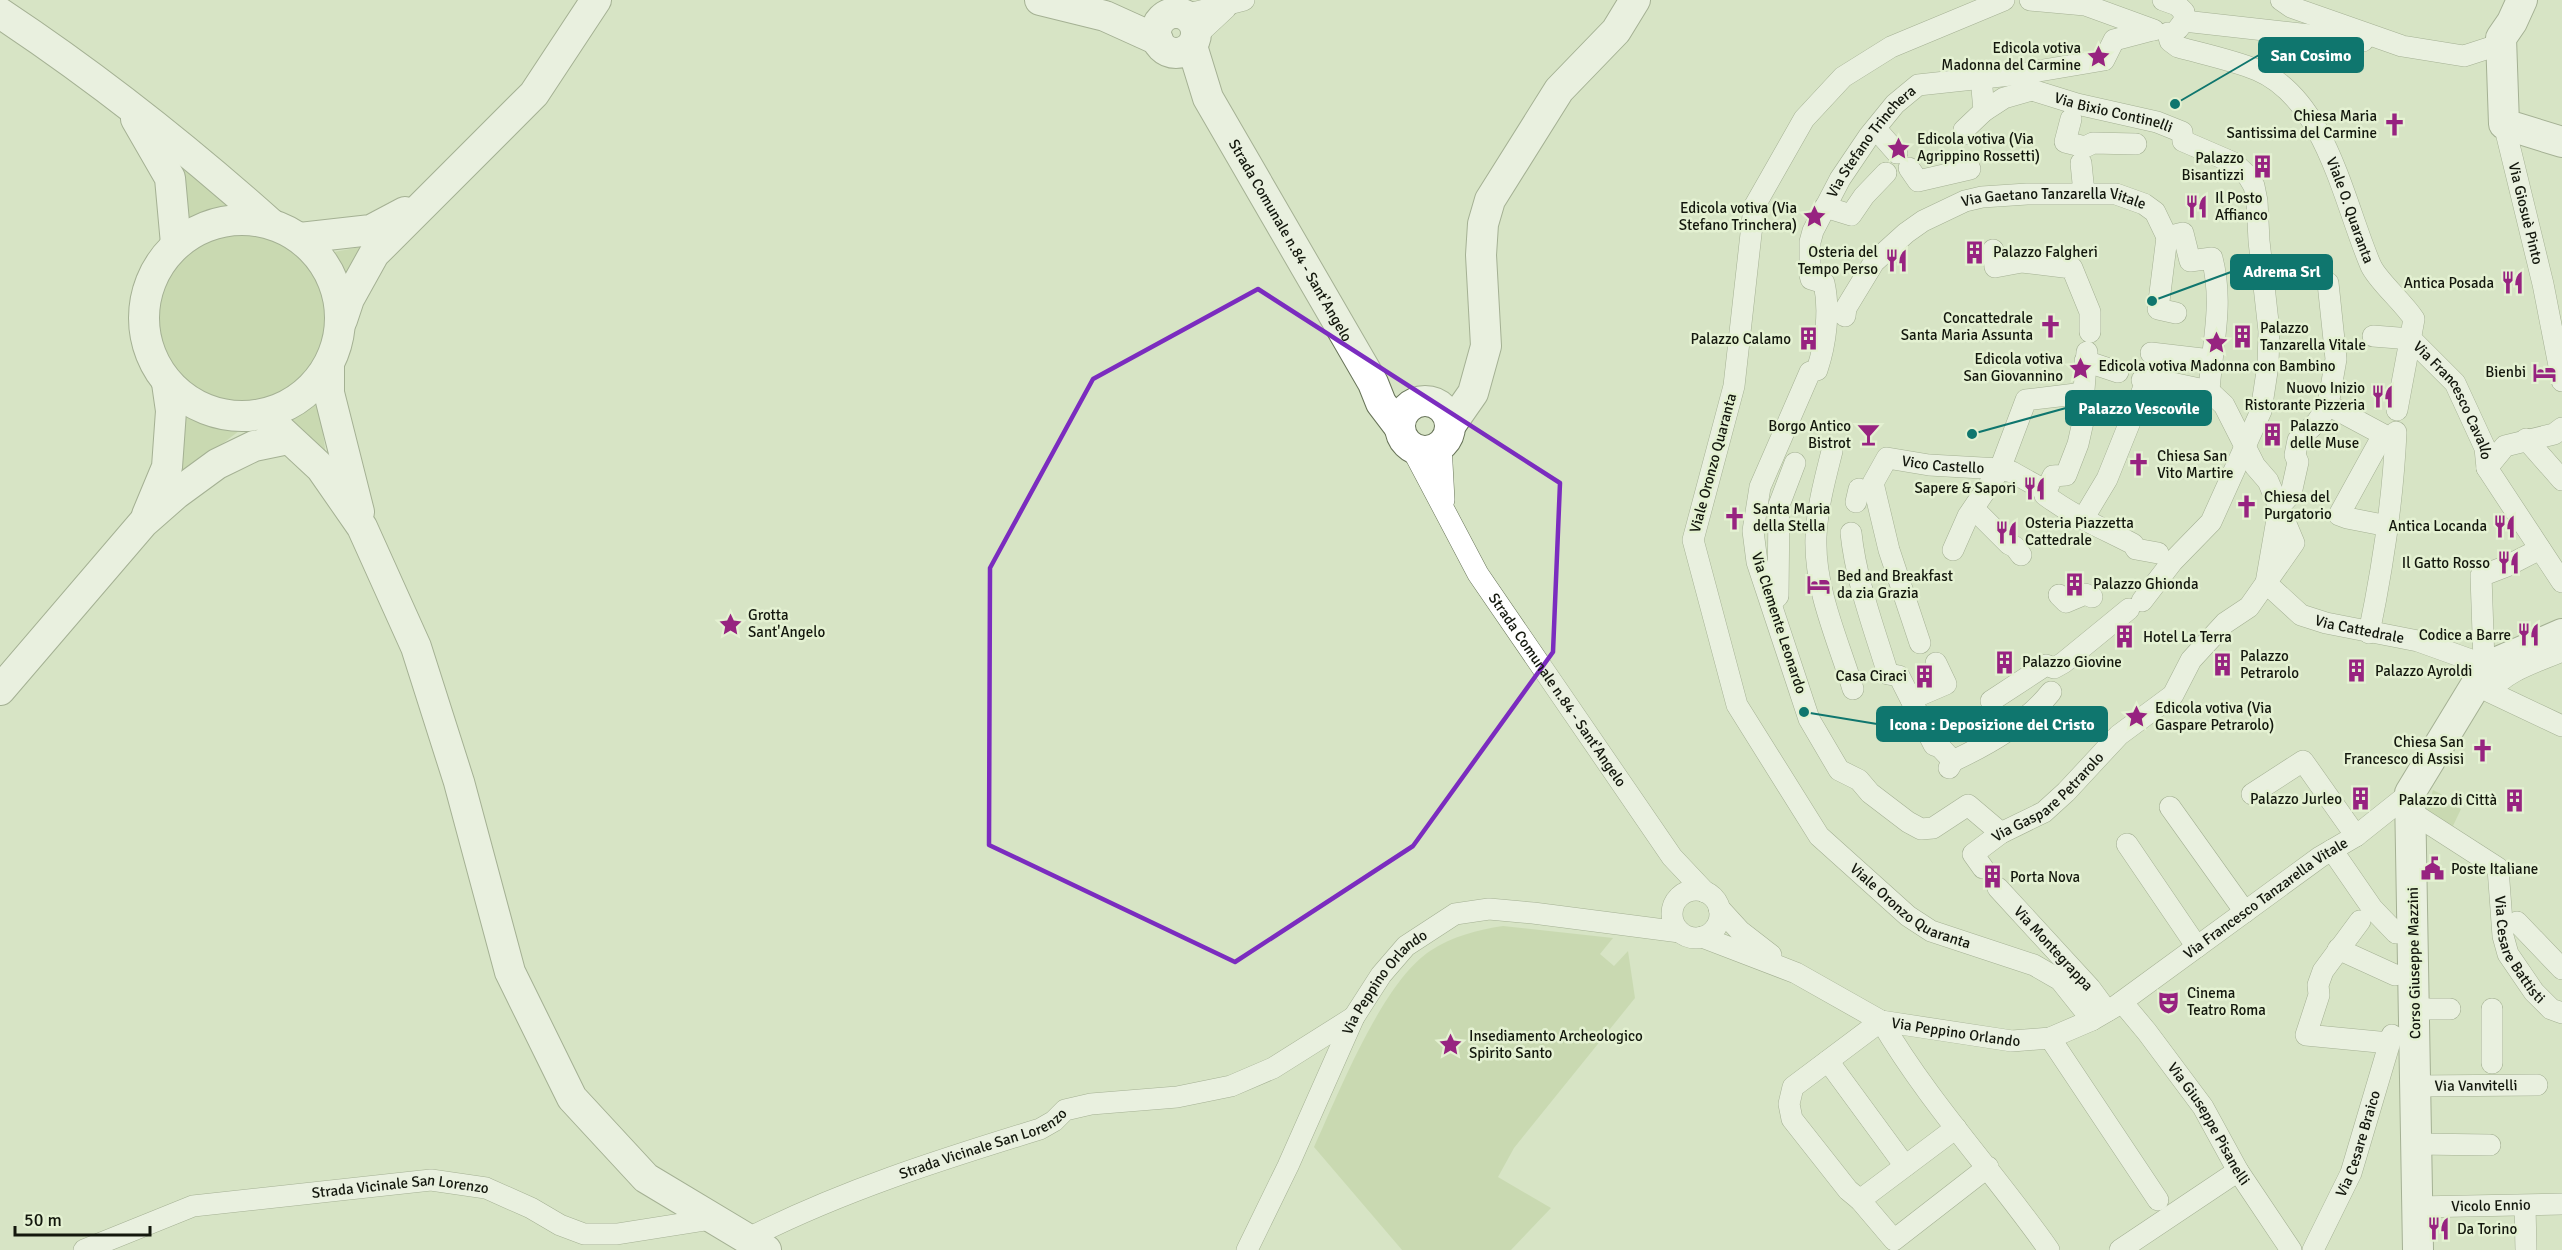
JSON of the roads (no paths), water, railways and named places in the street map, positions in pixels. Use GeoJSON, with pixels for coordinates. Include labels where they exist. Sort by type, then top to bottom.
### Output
{"type":"FeatureCollection","features":[{"type":"Feature","properties":{"kind":"street"},"geometry":{"type":"LineString","coordinates":[[270,223],[237,219],[204,226],[176,244],[157,268],[146,296],[143,327],[150,357],[166,383],[191,403],[220,415],[258,416],[290,405],[312,388],[329,366],[349,299],[374,254],[534,94],[596,0]]}},
{"type":"Feature","properties":{"kind":"street"},"geometry":{"type":"LineString","coordinates":[[1040,0],[1105,16],[1127,13],[1178,34],[1202,27],[1236,3]]}},
{"type":"Feature","properties":{"kind":"street"},"geometry":{"type":"LineString","coordinates":[[1425,426],[1473,393],[1475,379],[1481,369],[1486,346],[1481,255],[1483,224],[1490,200],[1559,90],[1616,31],[1635,0]]}},
{"type":"Feature","properties":{"kind":"street","name":"Viale Oronzo Quaranta"},"geometry":{"type":"LineString","coordinates":[[2004,0],[1891,47],[1843,77],[1803,118],[1755,207],[1734,386],[1693,540],[1737,705],[1819,836],[1916,921],[1931,931],[2034,965],[2107,1011]]}},
{"type":"Feature","properties":{"kind":"street"},"geometry":{"type":"LineString","coordinates":[[2030,0],[2085,5],[2168,28],[2402,46],[2464,56],[2501,44]]}},
{"type":"Feature","properties":{"kind":"street"},"geometry":{"type":"LineString","coordinates":[[2163,0],[2176,5],[2184,12],[2168,28]]}},
{"type":"Feature","properties":{"kind":"street"},"geometry":{"type":"LineString","coordinates":[[2281,0],[2291,7],[2402,46]]}},
{"type":"Feature","properties":{"kind":"street","name":"Via Giosuè Pinto"},"geometry":{"type":"LineString","coordinates":[[2522,0],[2512,22],[2501,38],[2504,124],[2552,286],[2562,381]]}},
{"type":"Feature","properties":{"kind":"street"},"geometry":{"type":"LineString","coordinates":[[0,13],[129,106],[212,171],[270,223],[300,238],[323,261],[337,291],[341,323]]}},
{"type":"Feature","properties":{"kind":"street","name":"Via Stefano Trinchera"},"geometry":{"type":"LineString","coordinates":[[1824,329],[1828,302],[1824,283],[1811,279],[1810,275],[1813,231],[1840,179],[1895,104],[1918,85],[1982,77],[2026,82],[2104,60],[2114,40],[2168,28]]}},
{"type":"Feature","properties":{"kind":"street","name":"Viale O. Quaranta"},"geometry":{"type":"LineString","coordinates":[[2168,28],[2170,41],[2178,47],[2258,70],[2285,88],[2306,112],[2333,162],[2372,269],[2405,304],[2414,319],[2397,410]]}},
{"type":"Feature","properties":{"kind":"street","name":"Strada Comunale n.84 - Sant'Angelo"},"geometry":{"type":"LineString","coordinates":[[1178,34],[1186,77],[1208,98],[1373,383],[1399,400],[1425,426],[1448,519]]}},
{"type":"Feature","properties":{"kind":"street"},"geometry":{"type":"LineString","coordinates":[[1982,77],[1984,111]]}},
{"type":"Feature","properties":{"kind":"street"},"geometry":{"type":"LineString","coordinates":[[1965,135],[1965,130],[1984,111],[2026,82]]}},
{"type":"Feature","properties":{"kind":"street","name":"Via Bixio Continelli"},"geometry":{"type":"LineString","coordinates":[[1991,701],[2046,665],[2055,668],[2135,605],[2211,522],[2261,411],[2268,365],[2269,331],[2257,201],[2254,186],[2248,176],[2234,163],[2183,141],[2182,132],[2157,122],[2077,104],[2026,82]]}},
{"type":"Feature","properties":{"kind":"street"},"geometry":{"type":"LineString","coordinates":[[129,106],[170,178],[176,244]]}},
{"type":"Feature","properties":{"kind":"street"},"geometry":{"type":"LineString","coordinates":[[2071,119],[2066,142],[2083,155]]}},
{"type":"Feature","properties":{"kind":"street"},"geometry":{"type":"LineString","coordinates":[[2504,124],[2562,142]]}},
{"type":"Feature","properties":{"kind":"street"},"geometry":{"type":"LineString","coordinates":[[1876,129],[1918,181],[1969,165],[1979,198]]}},
{"type":"Feature","properties":{"kind":"street"},"geometry":{"type":"LineString","coordinates":[[2084,193],[2083,155],[2093,143],[2136,144]]}},
{"type":"Feature","properties":{"kind":"street"},"geometry":{"type":"LineString","coordinates":[[1825,207],[1851,215],[1864,196],[1886,173]]}},
{"type":"Feature","properties":{"kind":"street","name":"Via Gaetano Tanzarella Vitale"},"geometry":{"type":"LineString","coordinates":[[1845,316],[1846,308],[1874,262],[1906,233],[1965,201],[2027,194],[2116,194],[2144,204],[2155,212],[2167,237]]}},
{"type":"Feature","properties":{"kind":"street"},"geometry":{"type":"LineString","coordinates":[[300,238],[371,230],[429,199]]}},
{"type":"Feature","properties":{"kind":"street"},"geometry":{"type":"LineString","coordinates":[[2167,311],[2167,237],[2183,233],[2190,261],[2212,258],[2219,300],[2209,391]]}},
{"type":"Feature","properties":{"kind":"street"},"geometry":{"type":"LineString","coordinates":[[1993,250],[1995,267],[2022,262],[2072,268],[2090,312],[2078,444],[2066,475],[2053,476],[2046,490]]}},
{"type":"Feature","properties":{"kind":"street"},"geometry":{"type":"LineString","coordinates":[[2084,519],[2108,479],[2144,381],[2167,382],[2209,391],[2224,405],[2246,443],[2255,466],[2268,481],[2279,507],[2292,489],[2298,462],[2295,455],[2298,440],[2318,422],[2328,405],[2336,359],[2328,283]]}},
{"type":"Feature","properties":{"kind":"street","name":"Via Clemente Leonardo"},"geometry":{"type":"LineString","coordinates":[[1824,329],[1822,355],[1817,370],[1810,372],[1761,487],[1753,531],[1755,556],[1809,719],[1839,770],[1859,780],[1870,793],[1908,822],[1921,829],[1933,828],[1968,805],[2001,833]]}},
{"type":"Feature","properties":{"kind":"street"},"geometry":{"type":"LineString","coordinates":[[2373,336],[2411,339]]}},
{"type":"Feature","properties":{"kind":"street","name":"Via Francesco Cavallo"},"geometry":{"type":"LineString","coordinates":[[2411,339],[2455,383],[2485,448],[2487,468]]}},
{"type":"Feature","properties":{"kind":"street"},"geometry":{"type":"LineString","coordinates":[[2087,348],[2118,372]]}},
{"type":"Feature","properties":{"kind":"street"},"geometry":{"type":"LineString","coordinates":[[2151,353],[2211,360]]}},
{"type":"Feature","properties":{"kind":"street"},"geometry":{"type":"LineString","coordinates":[[329,366],[329,393],[362,527],[416,648],[459,782],[510,972],[572,1098],[646,1178],[757,1244]]}},
{"type":"Feature","properties":{"kind":"street"},"geometry":{"type":"LineString","coordinates":[[143,523],[167,467],[171,411],[166,383]]}},
{"type":"Feature","properties":{"kind":"street"},"geometry":{"type":"LineString","coordinates":[[1953,550],[1968,516],[2000,469],[2026,400],[2080,403]]}},
{"type":"Feature","properties":{"kind":"street"},"geometry":{"type":"LineString","coordinates":[[2328,405],[2391,436]]}},
{"type":"Feature","properties":{"kind":"street"},"geometry":{"type":"LineString","coordinates":[[258,416],[321,468],[362,527]]}},
{"type":"Feature","properties":{"kind":"street"},"geometry":{"type":"LineString","coordinates":[[217,464],[258,416]]}},
{"type":"Feature","properties":{"kind":"street","name":"Strada Comunale n.84 - Sant'Angelo"},"geometry":{"type":"LineString","coordinates":[[1425,426],[1448,519],[1478,574],[1672,857],[1705,892]]}},
{"type":"Feature","properties":{"kind":"street"},"geometry":{"type":"LineString","coordinates":[[2562,428],[2554,434],[2526,439],[2505,446],[2487,468],[2562,582]]}},
{"type":"Feature","properties":{"kind":"street"},"geometry":{"type":"LineString","coordinates":[[2369,633],[2388,526],[2391,436]]}},
{"type":"Feature","properties":{"kind":"street"},"geometry":{"type":"LineString","coordinates":[[2388,526],[2347,519],[2340,514],[2391,436]]}},
{"type":"Feature","properties":{"kind":"street"},"geometry":{"type":"LineString","coordinates":[[0,690],[143,523],[176,494],[217,464],[254,446],[288,439]]}},
{"type":"Feature","properties":{"kind":"street"},"geometry":{"type":"LineString","coordinates":[[2526,439],[2562,480]]}},
{"type":"Feature","properties":{"kind":"street"},"geometry":{"type":"LineString","coordinates":[[1832,451],[1820,497],[1816,538],[1817,566],[1826,604],[1853,689]]}},
{"type":"Feature","properties":{"kind":"street","name":"Vico Castello"},"geometry":{"type":"LineString","coordinates":[[1920,643],[1889,550],[1873,483],[1887,458],[1929,465],[2000,469],[2012,472],[2046,490],[2045,495],[2071,515],[2084,519],[2133,544],[2136,549],[2158,553]]}},
{"type":"Feature","properties":{"kind":"street"},"geometry":{"type":"LineString","coordinates":[[1771,604],[1778,596],[1779,505],[1794,464]]}},
{"type":"Feature","properties":{"kind":"street","name":"Via Gaspare Petrarolo"},"geometry":{"type":"LineString","coordinates":[[1978,861],[2001,833],[2044,812],[2066,792],[2119,735],[2173,695],[2191,660],[2225,623],[2249,606],[2294,543],[2279,507]]}},
{"type":"Feature","properties":{"kind":"street"},"geometry":{"type":"LineString","coordinates":[[1974,509],[2021,555]]}},
{"type":"Feature","properties":{"kind":"street"},"geometry":{"type":"LineString","coordinates":[[1851,533],[1865,599],[1888,674],[1899,676],[1934,745],[1940,747],[1951,765],[1990,744],[2043,702],[2051,692]]}},
{"type":"Feature","properties":{"kind":"street"},"geometry":{"type":"LineString","coordinates":[[2410,803],[2489,663],[2481,576],[2540,549]]}},
{"type":"Feature","properties":{"kind":"street","name":"Via Cattedrale"},"geometry":{"type":"LineString","coordinates":[[2266,583],[2275,594],[2301,615],[2369,633],[2418,641],[2489,663]]}},
{"type":"Feature","properties":{"kind":"street"},"geometry":{"type":"LineString","coordinates":[[2059,595],[2066,602],[2085,594],[2092,597]]}},
{"type":"Feature","properties":{"kind":"street"},"geometry":{"type":"LineString","coordinates":[[2489,663],[2562,634]]}},
{"type":"Feature","properties":{"kind":"street"},"geometry":{"type":"LineString","coordinates":[[2562,651],[2508,675],[2490,692],[2562,726]]}},
{"type":"Feature","properties":{"kind":"street"},"geometry":{"type":"LineString","coordinates":[[1911,699],[1946,684],[1936,663]]}},
{"type":"Feature","properties":{"kind":"street"},"geometry":{"type":"LineString","coordinates":[[2252,794],[2303,761],[2356,836]]}},
{"type":"Feature","properties":{"kind":"street","name":"Via Francesco Tanzarella Vitale"},"geometry":{"type":"LineString","coordinates":[[2107,1011],[2332,850],[2410,803]]}},
{"type":"Feature","properties":{"kind":"street","name":"Corso Giuseppe Mazzini"},"geometry":{"type":"LineString","coordinates":[[2410,803],[2418,1250]]}},
{"type":"Feature","properties":{"kind":"street","name":"Via Cesare Battisti"},"geometry":{"type":"LineString","coordinates":[[2410,803],[2498,868],[2503,936],[2508,954],[2534,992],[2551,1009],[2562,1013]]}},
{"type":"Feature","properties":{"kind":"street"},"geometry":{"type":"LineString","coordinates":[[2170,807],[2245,912]]}},
{"type":"Feature","properties":{"kind":"street"},"geometry":{"type":"LineString","coordinates":[[2127,844],[2197,947]]}},
{"type":"Feature","properties":{"kind":"street"},"geometry":{"type":"LineString","coordinates":[[2332,850],[2372,908],[2396,933]]}},
{"type":"Feature","properties":{"kind":"street","name":"Strada Comunale n.84 - Sant'Angelo"},"geometry":{"type":"LineString","coordinates":[[1672,857],[1677,879],[1677,916]]}},
{"type":"Feature","properties":{"kind":"street","name":"Via Montegrappa"},"geometry":{"type":"LineString","coordinates":[[1998,888],[2090,987],[2107,1011]]}},
{"type":"Feature","properties":{"kind":"street"},"geometry":{"type":"LineString","coordinates":[[1690,891],[1705,892],[1711,896],[1719,908],[1718,923],[1714,930],[1701,937],[1694,938],[1677,916],[1690,891]]}},
{"type":"Feature","properties":{"kind":"street","name":"Via Peppino Orlando"},"geometry":{"type":"LineString","coordinates":[[1719,908],[1740,931],[1796,973],[1881,1021],[2012,1041],[2050,1038],[2107,1011]]}},
{"type":"Feature","properties":{"kind":"street","name":"Via Peppino Orlando"},"geometry":{"type":"LineString","coordinates":[[1247,1250],[1288,1166],[1354,1017],[1380,975],[1406,946],[1455,914],[1489,909],[1655,929],[1677,916]]}},
{"type":"Feature","properties":{"kind":"street"},"geometry":{"type":"LineString","coordinates":[[2360,921],[2338,949],[2395,975]]}},
{"type":"Feature","properties":{"kind":"street"},"geometry":{"type":"LineString","coordinates":[[2517,922],[2562,969]]}},
{"type":"Feature","properties":{"kind":"street","name":"Via Peppino Orlando"},"geometry":{"type":"LineString","coordinates":[[1701,937],[1796,973]]}},
{"type":"Feature","properties":{"kind":"street","name":"Via Cesare Braico"},"geometry":{"type":"LineString","coordinates":[[2313,1250],[2351,1173],[2391,1039],[2306,1035],[2319,995],[2318,985],[2323,970],[2338,949]]}},
{"type":"Feature","properties":{"kind":"street"},"geometry":{"type":"LineString","coordinates":[[2414,1009],[2450,1009]]}},
{"type":"Feature","properties":{"kind":"street"},"geometry":{"type":"LineString","coordinates":[[2492,1009],[2492,1063]]}},
{"type":"Feature","properties":{"kind":"street","name":"Via Giuseppe Pisanelli"},"geometry":{"type":"LineString","coordinates":[[2107,1011],[2147,1032],[2204,1107],[2238,1171],[2291,1250]]}},
{"type":"Feature","properties":{"kind":"street","name":"Strada Vicinale San Lorenzo"},"geometry":{"type":"LineString","coordinates":[[757,1244],[793,1216],[920,1165],[1040,1129],[1054,1121],[1065,1110],[1092,1104],[1177,1097],[1231,1086],[1273,1068],[1354,1017]]}},
{"type":"Feature","properties":{"kind":"street"},"geometry":{"type":"LineString","coordinates":[[1988,1167],[1893,1240],[1860,1200],[1848,1190],[1792,1119],[1789,1104],[1793,1086],[1881,1021],[1900,1053],[1988,1167],[2049,1250]]}},
{"type":"Feature","properties":{"kind":"street"},"geometry":{"type":"LineString","coordinates":[[2050,1038],[2158,1200]]}},
{"type":"Feature","properties":{"kind":"street"},"geometry":{"type":"LineString","coordinates":[[1828,1061],[1905,1166]]}},
{"type":"Feature","properties":{"kind":"street","name":"Via Vanvitelli"},"geometry":{"type":"LineString","coordinates":[[2416,1086],[2537,1085]]}},
{"type":"Feature","properties":{"kind":"street"},"geometry":{"type":"LineString","coordinates":[[1860,1200],[1956,1128]]}},
{"type":"Feature","properties":{"kind":"street"},"geometry":{"type":"LineString","coordinates":[[2417,1144],[2490,1145]]}},
{"type":"Feature","properties":{"kind":"street"},"geometry":{"type":"LineString","coordinates":[[2120,1250],[2238,1171]]}},
{"type":"Feature","properties":{"kind":"street","name":"Strada Vicinale San Lorenzo"},"geometry":{"type":"LineString","coordinates":[[84,1250],[193,1206],[431,1180],[486,1188],[531,1208],[560,1225],[584,1234],[617,1234],[712,1219]]}},
{"type":"Feature","properties":{"kind":"street","name":"Vicolo Ennio"},"geometry":{"type":"LineString","coordinates":[[2418,1207],[2562,1204]]}},
{"type":"Feature","properties":{"kind":"street"},"geometry":{"type":"LineString","coordinates":[[2525,1206],[2526,1250]]}},
{"type":"Feature","properties":{"kind":"place","name":"Edicola votiva Madonna del Carmine"},"geometry":{"type":"Point","coordinates":[2099,57]}},
{"type":"Feature","properties":{"kind":"place","name":"San Cosimo"},"geometry":{"type":"Point","coordinates":[2175,104]}},
{"type":"Feature","properties":{"kind":"place","name":"Chiesa Maria Santissima del Carmine"},"geometry":{"type":"Point","coordinates":[2395,125]}},
{"type":"Feature","properties":{"kind":"place","name":"Edicola votiva (Via Agrippino Rossetti)"},"geometry":{"type":"Point","coordinates":[1899,148]}},
{"type":"Feature","properties":{"kind":"place","name":"Palazzo Bisantizzi"},"geometry":{"type":"Point","coordinates":[2262,167]}},
{"type":"Feature","properties":{"kind":"place","name":"Il Posto Affianco"},"geometry":{"type":"Point","coordinates":[2197,207]}},
{"type":"Feature","properties":{"kind":"place","name":"Edicola votiva (Via Stefano Trinchera)"},"geometry":{"type":"Point","coordinates":[1815,217]}},
{"type":"Feature","properties":{"kind":"place","name":"Palazzo Falgheri"},"geometry":{"type":"Point","coordinates":[1975,252]}},
{"type":"Feature","properties":{"kind":"place","name":"Osteria del Tempo Perso"},"geometry":{"type":"Point","coordinates":[1896,261]}},
{"type":"Feature","properties":{"kind":"place","name":"Antica Posada"},"geometry":{"type":"Point","coordinates":[2512,283]}},
{"type":"Feature","properties":{"kind":"place","name":"Adrema Srl"},"geometry":{"type":"Point","coordinates":[2152,301]}},
{"type":"Feature","properties":{"kind":"place","name":"Concattedrale Santa Maria Assunta"},"geometry":{"type":"Point","coordinates":[2051,327]}},
{"type":"Feature","properties":{"kind":"place","name":"Palazzo Tanzarella Vitale"},"geometry":{"type":"Point","coordinates":[2242,337]}},
{"type":"Feature","properties":{"kind":"place","name":"Palazzo Calamo"},"geometry":{"type":"Point","coordinates":[1809,339]}},
{"type":"Feature","properties":{"kind":"place","name":"Edicola votiva Madonna con Bambino"},"geometry":{"type":"Point","coordinates":[2217,342]}},
{"type":"Feature","properties":{"kind":"place","name":"Edicola votiva San Giovannino"},"geometry":{"type":"Point","coordinates":[2081,368]}},
{"type":"Feature","properties":{"kind":"place","name":"Bienbi"},"geometry":{"type":"Point","coordinates":[2544,372]}},
{"type":"Feature","properties":{"kind":"place","name":"Nuovo Inizio Ristorante Pizzeria"},"geometry":{"type":"Point","coordinates":[2383,397]}},
{"type":"Feature","properties":{"kind":"place","name":"Palazzo Vescovile"},"geometry":{"type":"Point","coordinates":[1972,434]}},
{"type":"Feature","properties":{"kind":"place","name":"Borgo Antico Bistrot"},"geometry":{"type":"Point","coordinates":[1869,435]}},
{"type":"Feature","properties":{"kind":"place","name":"Palazzo delle Muse"},"geometry":{"type":"Point","coordinates":[2272,435]}},
{"type":"Feature","properties":{"kind":"place","name":"Chiesa San Vito Martire"},"geometry":{"type":"Point","coordinates":[2139,465]}},
{"type":"Feature","properties":{"kind":"place","name":"Sapere & Sapori"},"geometry":{"type":"Point","coordinates":[2034,488]}},
{"type":"Feature","properties":{"kind":"place","name":"Chiesa del Purgatorio"},"geometry":{"type":"Point","coordinates":[2246,506]}},
{"type":"Feature","properties":{"kind":"place","name":"Santa Maria della Stella"},"geometry":{"type":"Point","coordinates":[1735,518]}},
{"type":"Feature","properties":{"kind":"place","name":"Antica Locanda"},"geometry":{"type":"Point","coordinates":[2505,526]}},
{"type":"Feature","properties":{"kind":"place","name":"Osteria Piazzetta Cattedrale"},"geometry":{"type":"Point","coordinates":[2007,532]}},
{"type":"Feature","properties":{"kind":"place","name":"Il Gatto Rosso"},"geometry":{"type":"Point","coordinates":[2508,563]}},
{"type":"Feature","properties":{"kind":"place","name":"Palazzo Ghionda"},"geometry":{"type":"Point","coordinates":[2075,584]}},
{"type":"Feature","properties":{"kind":"place","name":"Bed and Breakfast da zia Grazia"},"geometry":{"type":"Point","coordinates":[1819,585]}},
{"type":"Feature","properties":{"kind":"place","name":"Grotta Sant'Angelo"},"geometry":{"type":"Point","coordinates":[730,624]}},
{"type":"Feature","properties":{"kind":"place","name":"Codice a Barre"},"geometry":{"type":"Point","coordinates":[2529,635]}},
{"type":"Feature","properties":{"kind":"place","name":"Hotel La Terra"},"geometry":{"type":"Point","coordinates":[2125,637]}},
{"type":"Feature","properties":{"kind":"place","name":"Palazzo Giovine"},"geometry":{"type":"Point","coordinates":[2004,662]}},
{"type":"Feature","properties":{"kind":"place","name":"Palazzo Petrarolo"},"geometry":{"type":"Point","coordinates":[2222,665]}},
{"type":"Feature","properties":{"kind":"place","name":"Palazzo Ayroldi"},"geometry":{"type":"Point","coordinates":[2357,671]}},
{"type":"Feature","properties":{"kind":"place","name":"Casa Ciraci"},"geometry":{"type":"Point","coordinates":[1925,676]}},
{"type":"Feature","properties":{"kind":"place","name":"Icona : Deposizione del Cristo"},"geometry":{"type":"Point","coordinates":[1804,712]}},
{"type":"Feature","properties":{"kind":"place","name":"Edicola votiva (Via Gaspare Petrarolo)"},"geometry":{"type":"Point","coordinates":[2137,717]}},
{"type":"Feature","properties":{"kind":"place","name":"Chiesa San Francesco di Assisi"},"geometry":{"type":"Point","coordinates":[2482,751]}},
{"type":"Feature","properties":{"kind":"place","name":"Palazzo Jurleo"},"geometry":{"type":"Point","coordinates":[2360,799]}},
{"type":"Feature","properties":{"kind":"place","name":"Palazzo di Città"},"geometry":{"type":"Point","coordinates":[2515,800]}},
{"type":"Feature","properties":{"kind":"place","name":"Poste Italiane"},"geometry":{"type":"Point","coordinates":[2433,869]}},
{"type":"Feature","properties":{"kind":"place","name":"Porta Nova"},"geometry":{"type":"Point","coordinates":[1992,877]}},
{"type":"Feature","properties":{"kind":"place","name":"Cinema Teatro Roma"},"geometry":{"type":"Point","coordinates":[2169,1002]}},
{"type":"Feature","properties":{"kind":"place","name":"Insediamento Archeologico Spirito Santo"},"geometry":{"type":"Point","coordinates":[1451,1045]}},
{"type":"Feature","properties":{"kind":"place","name":"Da Torino"},"geometry":{"type":"Point","coordinates":[2439,1229]}}]}
